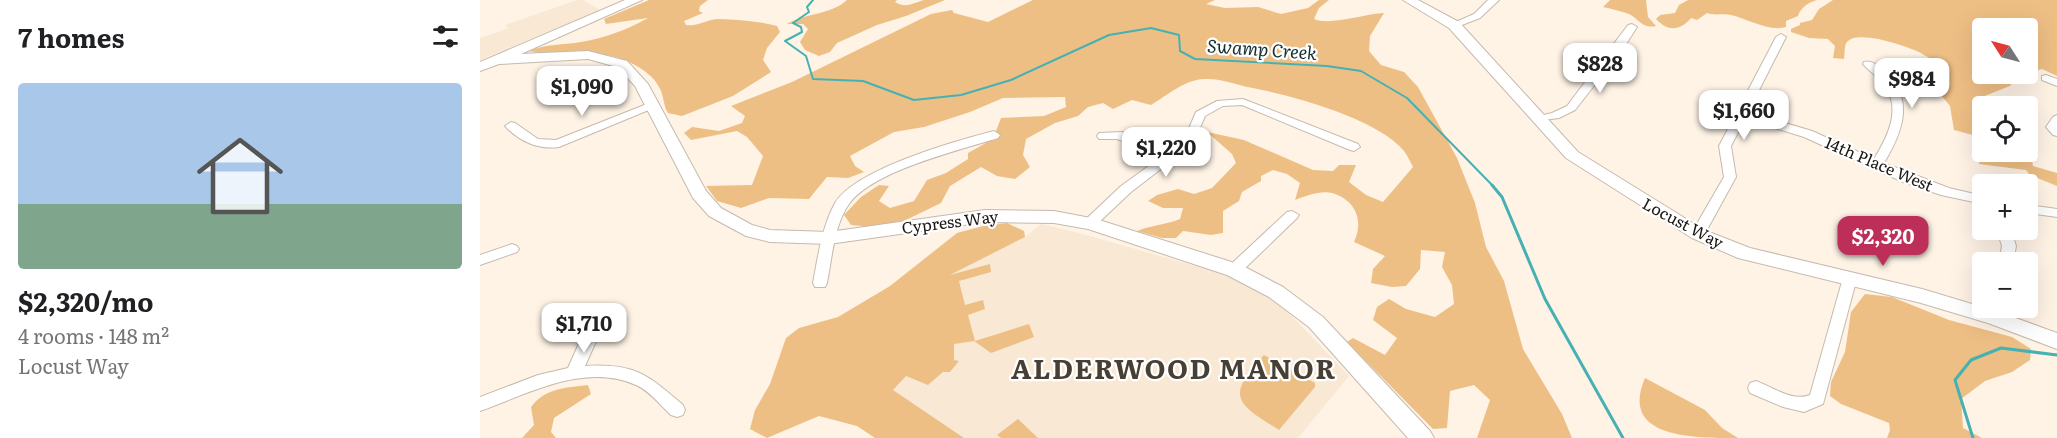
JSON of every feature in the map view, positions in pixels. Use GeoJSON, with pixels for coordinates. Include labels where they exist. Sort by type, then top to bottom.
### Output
{"type":"FeatureCollection","features":[{"type":"Feature","properties":{"kind":"street"},"geometry":{"type":"LineString","coordinates":[[487,63],[636,0]]}},
{"type":"Feature","properties":{"kind":"street","name":"Locust Way"},"geometry":{"type":"LineString","coordinates":[[1408,0],[1454,25],[1572,155],[1698,234],[1745,253],[1972,307]]}},
{"type":"Feature","properties":{"kind":"street"},"geometry":{"type":"LineString","coordinates":[[1454,25],[1477,16],[1494,0]]}},
{"type":"Feature","properties":{"kind":"street"},"geometry":{"type":"LineString","coordinates":[[1539,119],[1555,116],[1571,108],[1632,27]]}},
{"type":"Feature","properties":{"kind":"street"},"geometry":{"type":"LineString","coordinates":[[1698,234],[1730,177],[1725,146],[1781,37]]}},
{"type":"Feature","properties":{"kind":"street","name":"Cypress Way"},"geometry":{"type":"LineString","coordinates":[[487,63],[588,55],[610,59],[630,70],[641,84],[699,194],[715,212],[746,230],[770,236],[829,238],[985,216],[1027,215],[1090,223],[1234,270],[1266,286],[1316,322],[1422,438]]}},
{"type":"Feature","properties":{"kind":"street"},"geometry":{"type":"LineString","coordinates":[[1868,64],[1884,75],[1895,89],[1898,107],[1898,127],[1875,166]]}},
{"type":"Feature","properties":{"kind":"street"},"geometry":{"type":"LineString","coordinates":[[1090,223],[1126,189],[1170,156],[1192,134],[1200,114],[1221,103],[1244,102],[1354,147]]}},
{"type":"Feature","properties":{"kind":"street"},"geometry":{"type":"LineString","coordinates":[[511,126],[541,146],[548,145],[559,143],[652,105]]}},
{"type":"Feature","properties":{"kind":"street","name":"14th Place West"},"geometry":{"type":"LineString","coordinates":[[1742,114],[1809,134],[1875,166],[1946,192],[1972,198]]}},
{"type":"Feature","properties":{"kind":"street"},"geometry":{"type":"LineString","coordinates":[[2057,119],[2052,127],[2057,132]]}},
{"type":"Feature","properties":{"kind":"street"},"geometry":{"type":"LineString","coordinates":[[820,283],[829,238],[842,201],[858,185],[883,173],[994,135]]}},
{"type":"Feature","properties":{"kind":"street"},"geometry":{"type":"LineString","coordinates":[[1103,135],[1118,135],[1170,156]]}},
{"type":"Feature","properties":{"kind":"street"},"geometry":{"type":"LineString","coordinates":[[2038,210],[2057,213]]}},
{"type":"Feature","properties":{"kind":"street"},"geometry":{"type":"LineString","coordinates":[[1234,270],[1292,215]]}},
{"type":"Feature","properties":{"kind":"street"},"geometry":{"type":"LineString","coordinates":[[480,260],[512,249]]}},
{"type":"Feature","properties":{"kind":"street"},"geometry":{"type":"LineString","coordinates":[[1756,388],[1789,402],[1804,405],[1817,399],[1850,278]]}},
{"type":"Feature","properties":{"kind":"street","name":"Locust Way"},"geometry":{"type":"LineString","coordinates":[[2007,318],[2054,340]]}},
{"type":"Feature","properties":{"kind":"street"},"geometry":{"type":"LineString","coordinates":[[575,371],[597,321]]}},
{"type":"Feature","properties":{"kind":"street"},"geometry":{"type":"LineString","coordinates":[[480,404],[575,371],[615,372],[643,381],[677,410]]}},
{"type":"Feature","properties":{"kind":"shaded area"},"geometry":{"type":"Polygon","coordinates":[[[577,0],[583,0],[600,10],[480,60],[480,38],[509,28],[505,25],[577,0]]]}},
{"type":"Feature","properties":{"kind":"shaded area"},"geometry":{"type":"Polygon","coordinates":[[[649,0],[708,0],[700,6],[699,11],[703,13],[684,21],[686,25],[719,19],[777,26],[780,32],[767,48],[763,60],[771,72],[733,96],[682,116],[668,113],[661,90],[654,80],[642,69],[622,59],[596,54],[529,51],[548,46],[589,41],[624,30],[648,18],[606,24],[604,19],[649,0]]]}},
{"type":"Feature","properties":{"kind":"shaded area"},"geometry":{"type":"Polygon","coordinates":[[[847,0],[897,0],[895,2],[906,5],[924,0],[945,0],[877,25],[837,43],[830,52],[819,56],[805,50],[800,42],[808,29],[803,24],[787,24],[833,9],[847,0]]]}},
{"type":"Feature","properties":{"kind":"shaded area"},"geometry":{"type":"Polygon","coordinates":[[[1033,0],[1215,0],[1206,4],[1225,8],[1258,7],[1281,14],[1308,8],[1319,0],[1329,0],[1319,8],[1314,19],[1329,21],[1384,13],[1370,36],[1369,51],[1381,65],[1404,72],[1418,87],[1457,158],[1475,203],[1486,247],[1504,281],[1523,349],[1562,414],[1572,438],[1477,438],[1490,400],[1474,385],[1450,391],[1447,428],[1433,429],[1347,342],[1353,338],[1385,355],[1397,338],[1373,320],[1377,307],[1389,299],[1406,309],[1435,317],[1454,304],[1452,285],[1442,267],[1445,252],[1421,250],[1420,269],[1406,286],[1392,287],[1371,283],[1373,269],[1385,256],[1354,242],[1358,226],[1356,212],[1340,196],[1323,192],[1295,200],[1300,183],[1287,174],[1273,170],[1261,176],[1261,181],[1242,192],[1239,201],[1223,211],[1223,233],[1211,235],[1183,231],[1176,238],[1162,238],[1137,231],[1180,219],[1183,208],[1163,208],[1148,201],[1157,195],[1178,189],[1194,194],[1212,188],[1236,163],[1232,154],[1207,132],[1244,140],[1313,170],[1333,171],[1339,165],[1356,165],[1349,182],[1366,195],[1383,202],[1413,167],[1405,153],[1391,139],[1374,128],[1312,103],[1223,81],[1204,79],[1183,85],[1151,105],[1132,100],[1113,109],[1103,103],[1088,107],[1078,116],[1055,123],[1026,139],[1023,155],[1030,167],[1015,179],[997,176],[981,167],[950,186],[941,203],[906,220],[871,227],[851,225],[844,215],[861,197],[879,185],[889,186],[879,201],[890,208],[914,201],[927,180],[946,173],[968,159],[968,153],[993,139],[1001,118],[1044,116],[1066,107],[1065,97],[1003,98],[924,127],[894,132],[850,156],[855,166],[864,172],[848,178],[827,177],[809,199],[769,198],[741,208],[717,201],[706,186],[752,185],[763,156],[747,137],[737,131],[691,140],[684,133],[692,127],[719,131],[742,123],[745,116],[731,106],[792,82],[931,14],[952,10],[954,13],[988,22],[1033,0]]]}},
{"type":"Feature","properties":{"kind":"shaded area"},"geometry":{"type":"Polygon","coordinates":[[[1610,0],[1646,0],[1648,17],[1656,26],[1647,26],[1629,14],[1603,7],[1610,0]]]}},
{"type":"Feature","properties":{"kind":"shaded area"},"geometry":{"type":"Polygon","coordinates":[[[1688,0],[1817,0],[1805,6],[1798,16],[1786,21],[1786,27],[1779,28],[1728,14],[1707,13],[1697,20],[1691,18],[1683,25],[1674,28],[1665,26],[1656,19],[1660,15],[1675,13],[1679,5],[1688,0]]]}},
{"type":"Feature","properties":{"kind":"shaded area"},"geometry":{"type":"Polygon","coordinates":[[[1833,0],[2057,0],[2057,76],[2042,69],[2038,70],[2038,18],[1972,18],[1972,84],[2012,84],[1985,96],[1972,96],[1972,135],[1954,130],[1950,106],[1941,95],[1942,84],[1948,73],[1920,53],[1899,44],[1873,38],[1853,38],[1847,42],[1844,59],[1833,58],[1835,46],[1828,39],[1809,38],[1791,32],[1791,29],[1800,23],[1812,20],[1819,9],[1833,0]]]}},
{"type":"Feature","properties":{"kind":"shaded area"},"geometry":{"type":"Polygon","coordinates":[[[1979,162],[2032,162],[2033,166],[2057,173],[2057,186],[2038,178],[2038,174],[2029,174],[2026,170],[1979,164],[1979,162]]]}},
{"type":"Feature","properties":{"kind":"shaded area"},"geometry":{"type":"Polygon","coordinates":[[[1007,223],[1024,231],[1025,237],[950,275],[990,264],[991,272],[959,281],[965,305],[983,300],[985,309],[968,315],[975,341],[1029,324],[1034,337],[991,353],[974,341],[954,344],[954,360],[959,361],[950,372],[943,372],[928,385],[906,376],[893,390],[964,438],[875,438],[857,426],[819,416],[767,438],[750,429],[755,410],[770,384],[786,338],[799,328],[838,317],[890,286],[957,233],[1007,223]]]}},
{"type":"Feature","properties":{"kind":"shaded area"},"geometry":{"type":"Polygon","coordinates":[[[1041,224],[1213,271],[1254,287],[1288,312],[1349,376],[1298,438],[964,438],[873,377],[946,277],[1025,237],[1041,224]]]}},
{"type":"Feature","properties":{"kind":"shaded area"},"geometry":{"type":"Polygon","coordinates":[[[1865,294],[1892,297],[1949,320],[2012,337],[2031,349],[2030,360],[2012,372],[1985,381],[1961,399],[1963,428],[1982,438],[1887,438],[1890,430],[1889,423],[1841,404],[1830,396],[1831,382],[1845,352],[1851,312],[1865,294]]]}},
{"type":"Feature","properties":{"kind":"shaded area"},"geometry":{"type":"Polygon","coordinates":[[[1264,355],[1315,383],[1315,387],[1279,430],[1253,413],[1241,398],[1240,390],[1244,381],[1264,355]]]}},
{"type":"Feature","properties":{"kind":"shaded area"},"geometry":{"type":"Polygon","coordinates":[[[1645,378],[1705,410],[1722,428],[1738,438],[1682,435],[1664,430],[1651,423],[1642,413],[1640,398],[1645,378]]]}},
{"type":"Feature","properties":{"kind":"shaded area"},"geometry":{"type":"Polygon","coordinates":[[[588,385],[591,394],[554,418],[551,432],[556,438],[522,438],[534,425],[531,407],[543,396],[556,390],[588,385]]]}},
{"type":"Feature","properties":{"kind":"shaded area"},"geometry":{"type":"Polygon","coordinates":[[[1018,419],[1038,438],[1001,438],[997,435],[1018,419]]]}},
{"type":"Feature","properties":{"kind":"waterway","name":"Swamp Creek"},"geometry":{"type":"LineString","coordinates":[[813,0],[807,7],[809,12],[793,23],[801,27],[802,32],[785,41],[806,56],[813,79],[863,81],[914,100],[961,95],[1011,80],[1109,35],[1151,28],[1179,35],[1180,51],[1195,59],[1327,66],[1361,71],[1407,98],[1494,187]]}},
{"type":"Feature","properties":{"kind":"waterway","name":"Swamp Creek"},"geometry":{"type":"LineString","coordinates":[[1492,185],[1502,197],[1545,299],[1623,438]]}},
{"type":"Feature","properties":{"kind":"waterway","name":"Swamp Creek"},"geometry":{"type":"LineString","coordinates":[[1973,438],[1955,380],[1971,360],[2001,348],[2057,355]]}},
{"type":"Feature","properties":{"kind":"district","name":"ALDERWOOD MANOR"},"geometry":{"type":"Point","coordinates":[1174,370]}}]}
